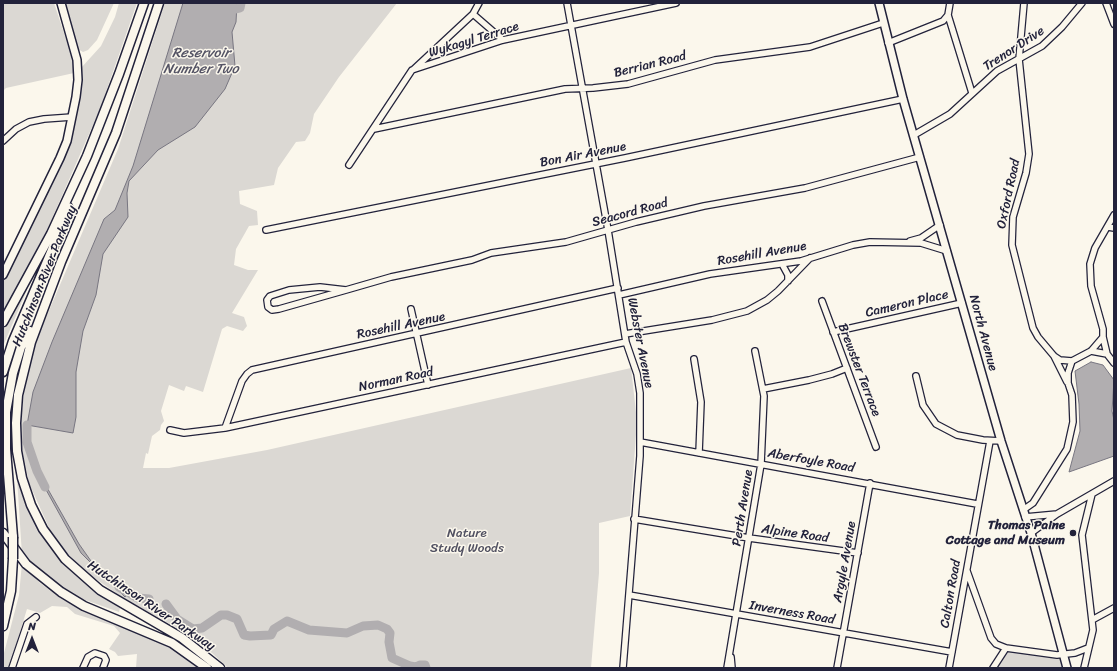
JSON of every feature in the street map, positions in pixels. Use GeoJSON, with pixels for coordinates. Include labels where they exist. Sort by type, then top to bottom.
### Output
{"type":"FeatureCollection","features":[{"type":"Feature","properties":{"kind":"highway","name":"Hutchinson River Parkway"},"geometry":{"type":"LineString","coordinates":[[3,322],[45,246],[74,184],[112,93],[144,3]]}},
{"type":"Feature","properties":{"kind":"highway","name":"Hutchinson River Parkway"},"geometry":{"type":"LineString","coordinates":[[159,3],[116,132],[45,304],[23,367],[17,414],[19,465],[28,496],[35,513],[54,545],[65,560],[85,579],[117,601],[182,638],[220,668]]}},
{"type":"Feature","properties":{"kind":"highway"},"geometry":{"type":"LineString","coordinates":[[3,372],[13,341],[63,224],[74,184]]}},
{"type":"Feature","properties":{"kind":"highway"},"geometry":{"type":"LineString","coordinates":[[3,626],[11,591],[13,559],[13,537],[6,444],[7,403],[13,373],[22,347],[45,304]]}},
{"type":"Feature","properties":{"kind":"highway","name":"Hutchinson River Parkway"},"geometry":{"type":"LineString","coordinates":[[3,533],[26,564],[56,590],[84,606],[172,643],[208,668]]}},
{"type":"Feature","properties":{"kind":"main road"},"geometry":{"type":"LineString","coordinates":[[3,275],[60,158],[72,116],[78,86],[78,70],[76,54],[61,3]]}},
{"type":"Feature","properties":{"kind":"main road","name":"North Avenue"},"geometry":{"type":"LineString","coordinates":[[879,3],[903,99],[1001,441],[1031,533],[1068,668]]}},
{"type":"Feature","properties":{"kind":"street"},"geometry":{"type":"LineString","coordinates":[[349,165],[412,70],[473,14],[479,3]]}},
{"type":"Feature","properties":{"kind":"street","name":"Webster Avenue"},"geometry":{"type":"LineString","coordinates":[[567,3],[608,230],[626,342],[637,374],[640,393],[640,442],[623,668]]}},
{"type":"Feature","properties":{"kind":"street","name":"Wykagyl Terrace"},"geometry":{"type":"LineString","coordinates":[[412,70],[503,40],[676,3]]}},
{"type":"Feature","properties":{"kind":"street"},"geometry":{"type":"LineString","coordinates":[[950,3],[948,15],[972,93]]}},
{"type":"Feature","properties":{"kind":"street","name":"Oxford Road"},"geometry":{"type":"LineString","coordinates":[[1024,3],[1019,59],[1028,154],[1025,178],[1013,217],[1012,244],[1033,328],[1043,346],[1054,356],[1068,383]]}},
{"type":"Feature","properties":{"kind":"street","name":"Trenor Drive"},"geometry":{"type":"LineString","coordinates":[[914,135],[950,114],[997,72],[1052,38],[1082,3]]}},
{"type":"Feature","properties":{"kind":"street"},"geometry":{"type":"LineString","coordinates":[[1106,3],[1114,24]]}},
{"type":"Feature","properties":{"kind":"street"},"geometry":{"type":"LineString","coordinates":[[473,14],[503,40]]}},
{"type":"Feature","properties":{"kind":"street"},"geometry":{"type":"LineString","coordinates":[[888,43],[943,21],[948,15]]}},
{"type":"Feature","properties":{"kind":"street","name":"Berrian Road"},"geometry":{"type":"LineString","coordinates":[[374,129],[565,88],[628,84],[715,60],[810,47],[883,23]]}},
{"type":"Feature","properties":{"kind":"street","name":"Bon Air Avenue"},"geometry":{"type":"LineString","coordinates":[[266,230],[596,164],[903,99]]}},
{"type":"Feature","properties":{"kind":"street"},"geometry":{"type":"LineString","coordinates":[[3,141],[16,129],[29,122],[72,116]]}},
{"type":"Feature","properties":{"kind":"street","name":"Seacord Road"},"geometry":{"type":"LineString","coordinates":[[346,290],[320,287],[289,290],[270,296],[267,300],[268,307],[272,310],[279,309],[346,290],[390,276],[472,260],[491,253],[566,242],[636,222],[704,206],[805,188],[920,157]]}},
{"type":"Feature","properties":{"kind":"street"},"geometry":{"type":"LineString","coordinates":[[1114,215],[1095,248],[1090,264],[1091,286],[1103,329],[1103,337],[1107,354],[1114,363]]}},
{"type":"Feature","properties":{"kind":"street","name":"Rosehill Avenue"},"geometry":{"type":"LineString","coordinates":[[910,241],[921,238],[940,225]]}},
{"type":"Feature","properties":{"kind":"street"},"geometry":{"type":"LineString","coordinates":[[1108,227],[1114,228]]}},
{"type":"Feature","properties":{"kind":"street","name":"Rosehill Avenue"},"geometry":{"type":"LineString","coordinates":[[619,295],[710,274],[782,264],[870,242],[910,241],[947,251]]}},
{"type":"Feature","properties":{"kind":"street"},"geometry":{"type":"LineString","coordinates":[[625,334],[712,320],[747,311],[767,300],[810,258]]}},
{"type":"Feature","properties":{"kind":"street"},"geometry":{"type":"LineString","coordinates":[[782,264],[788,275],[788,281]]}},
{"type":"Feature","properties":{"kind":"street","name":"Rosehill Avenue"},"geometry":{"type":"LineString","coordinates":[[224,428],[242,381],[252,370],[618,288]]}},
{"type":"Feature","properties":{"kind":"street","name":"Brewster Terrace"},"geometry":{"type":"LineString","coordinates":[[822,301],[876,447]]}},
{"type":"Feature","properties":{"kind":"street","name":"Cameron Place"},"geometry":{"type":"LineString","coordinates":[[834,332],[962,303]]}},
{"type":"Feature","properties":{"kind":"street"},"geometry":{"type":"LineString","coordinates":[[411,310],[428,385]]}},
{"type":"Feature","properties":{"kind":"street"},"geometry":{"type":"LineString","coordinates":[[1054,356],[1060,360],[1072,361],[1091,351],[1103,337]]}},
{"type":"Feature","properties":{"kind":"street","name":"Norman Road"},"geometry":{"type":"LineString","coordinates":[[170,430],[184,434],[224,428],[626,342]]}},
{"type":"Feature","properties":{"kind":"street","name":"Perth Avenue"},"geometry":{"type":"LineString","coordinates":[[727,668],[761,464],[764,421],[763,389],[755,351]]}},
{"type":"Feature","properties":{"kind":"street"},"geometry":{"type":"LineString","coordinates":[[1091,351],[1107,354]]}},
{"type":"Feature","properties":{"kind":"street"},"geometry":{"type":"LineString","coordinates":[[694,360],[701,402],[699,453]]}},
{"type":"Feature","properties":{"kind":"street"},"geometry":{"type":"LineString","coordinates":[[1024,514],[1033,503],[1067,449],[1073,422],[1072,395],[1068,383],[1068,373],[1072,361]]}},
{"type":"Feature","properties":{"kind":"street"},"geometry":{"type":"LineString","coordinates":[[763,389],[809,380],[832,374],[847,368]]}},
{"type":"Feature","properties":{"kind":"street"},"geometry":{"type":"LineString","coordinates":[[916,376],[923,406],[936,424],[957,435],[990,441],[1001,441]]}},
{"type":"Feature","properties":{"kind":"street","name":"Calton Road"},"geometry":{"type":"LineString","coordinates":[[949,668],[967,571],[977,504],[990,441]]}},
{"type":"Feature","properties":{"kind":"street","name":"Aberfoyle Road"},"geometry":{"type":"LineString","coordinates":[[640,442],[870,483],[977,504]]}},
{"type":"Feature","properties":{"kind":"street"},"geometry":{"type":"LineString","coordinates":[[1031,533],[1057,514],[1114,481]]}},
{"type":"Feature","properties":{"kind":"street","name":"Argyle Avenue"},"geometry":{"type":"LineString","coordinates":[[837,668],[870,483]]}},
{"type":"Feature","properties":{"kind":"street"},"geometry":{"type":"LineString","coordinates":[[1084,668],[1092,635],[1092,620],[1082,535],[1092,494]]}},
{"type":"Feature","properties":{"kind":"street"},"geometry":{"type":"LineString","coordinates":[[1024,514],[1057,514]]}},
{"type":"Feature","properties":{"kind":"street","name":"Alpine Road"},"geometry":{"type":"LineString","coordinates":[[634,519],[858,554]]}},
{"type":"Feature","properties":{"kind":"street"},"geometry":{"type":"LineString","coordinates":[[967,571],[991,638],[996,644],[1006,648],[1064,655],[1088,648]]}},
{"type":"Feature","properties":{"kind":"street","name":"Inverness Road"},"geometry":{"type":"LineString","coordinates":[[629,595],[952,652]]}},
{"type":"Feature","properties":{"kind":"street"},"geometry":{"type":"LineString","coordinates":[[1092,620],[1114,608]]}},
{"type":"Feature","properties":{"kind":"street"},"geometry":{"type":"LineString","coordinates":[[12,668],[28,624],[36,617]]}},
{"type":"Feature","properties":{"kind":"street"},"geometry":{"type":"LineString","coordinates":[[732,641],[732,668]]}},
{"type":"Feature","properties":{"kind":"street"},"geometry":{"type":"LineString","coordinates":[[992,668],[1006,648]]}},
{"type":"Feature","properties":{"kind":"street"},"geometry":{"type":"LineString","coordinates":[[83,668],[88,657],[95,652],[104,656],[106,660],[104,668]]}},
{"type":"Feature","properties":{"kind":"green space"},"geometry":{"type":"Polygon","coordinates":[[[3,3],[54,3],[70,51],[74,73],[6,88],[3,91],[3,3]]]}},
{"type":"Feature","properties":{"kind":"green space"},"geometry":{"type":"Polygon","coordinates":[[[64,3],[114,3],[97,40],[88,50],[83,52],[78,49],[64,3]]]}},
{"type":"Feature","properties":{"kind":"green space"},"geometry":{"type":"Polygon","coordinates":[[[119,3],[137,3],[100,109],[47,230],[3,312],[3,281],[63,158],[81,79],[81,68],[101,46],[115,17],[119,3]]]}},
{"type":"Feature","properties":{"kind":"green space","name":"Nature Study Woods"},"geometry":{"type":"Polygon","coordinates":[[[165,3],[397,3],[339,77],[314,114],[310,133],[305,141],[296,142],[278,168],[274,185],[239,191],[240,204],[257,211],[258,225],[249,226],[236,249],[234,265],[248,270],[258,270],[232,313],[244,317],[247,326],[243,331],[227,326],[222,329],[203,392],[186,386],[184,391],[169,385],[161,411],[164,421],[160,430],[152,436],[143,468],[169,468],[267,450],[631,368],[637,421],[630,516],[599,523],[599,573],[591,668],[228,668],[212,653],[177,628],[122,597],[90,575],[67,553],[50,530],[29,483],[22,449],[21,422],[25,381],[36,341],[118,149],[165,3]]]}},
{"type":"Feature","properties":{"kind":"green space"},"geometry":{"type":"Polygon","coordinates":[[[25,289],[27,290],[3,346],[3,330],[25,289]]]}},
{"type":"Feature","properties":{"kind":"green space"},"geometry":{"type":"Polygon","coordinates":[[[17,478],[19,479],[37,527],[49,546],[66,566],[87,584],[120,608],[119,612],[74,596],[55,584],[22,555],[17,478]]]}},
{"type":"Feature","properties":{"kind":"green space"},"geometry":{"type":"Polygon","coordinates":[[[22,563],[40,583],[63,600],[175,650],[200,668],[136,668],[137,654],[118,656],[115,652],[109,649],[120,633],[114,626],[75,614],[67,607],[52,606],[40,613],[27,609],[9,668],[3,668],[3,657],[19,595],[22,563]]]}},
{"type":"Feature","properties":{"kind":"green space"},"geometry":{"type":"Polygon","coordinates":[[[1007,650],[1062,658],[1065,668],[995,668],[1007,650]]]}},
{"type":"Feature","properties":{"kind":"water","name":"Reservoir Number Two"},"geometry":{"type":"Polygon","coordinates":[[[183,3],[237,3],[236,22],[232,32],[235,66],[225,89],[195,127],[158,150],[129,181],[127,193],[128,217],[103,254],[96,295],[83,331],[76,372],[76,417],[73,433],[27,425],[33,392],[52,342],[104,219],[115,210],[133,166],[183,3]]]}},
{"type":"Feature","properties":{"kind":"water"},"geometry":{"type":"Polygon","coordinates":[[[1091,362],[1103,365],[1114,380],[1112,411],[1114,420],[1114,456],[1069,472],[1080,431],[1079,404],[1075,371],[1091,362]]]}},
{"type":"Feature","properties":{"kind":"water"},"geometry":{"type":"Polygon","coordinates":[[[39,477],[41,477],[79,544],[91,561],[123,587],[130,588],[125,597],[81,553],[39,477]]]}},
{"type":"Feature","properties":{"kind":"waterway"},"geometry":{"type":"LineString","coordinates":[[236,9],[240,8],[241,3]]}},
{"type":"Feature","properties":{"kind":"waterway"},"geometry":{"type":"LineString","coordinates":[[27,425],[27,442],[37,471],[45,487]]}},
{"type":"Feature","properties":{"kind":"waterway"},"geometry":{"type":"LineString","coordinates":[[119,587],[138,598],[149,599]]}},
{"type":"Feature","properties":{"kind":"waterway"},"geometry":{"type":"LineString","coordinates":[[166,604],[177,619],[193,629],[202,628],[221,615],[227,615],[237,619],[244,635],[250,636],[271,635],[274,629],[287,621],[309,630],[347,633],[363,626],[378,625],[387,629],[390,633],[389,642],[392,658],[410,666],[416,667],[425,665],[426,668]]}},
{"type":"Feature","properties":{"kind":"place","name":"Thomas Paine Cottage and Museum"},"geometry":{"type":"Point","coordinates":[1073,533]}}]}
